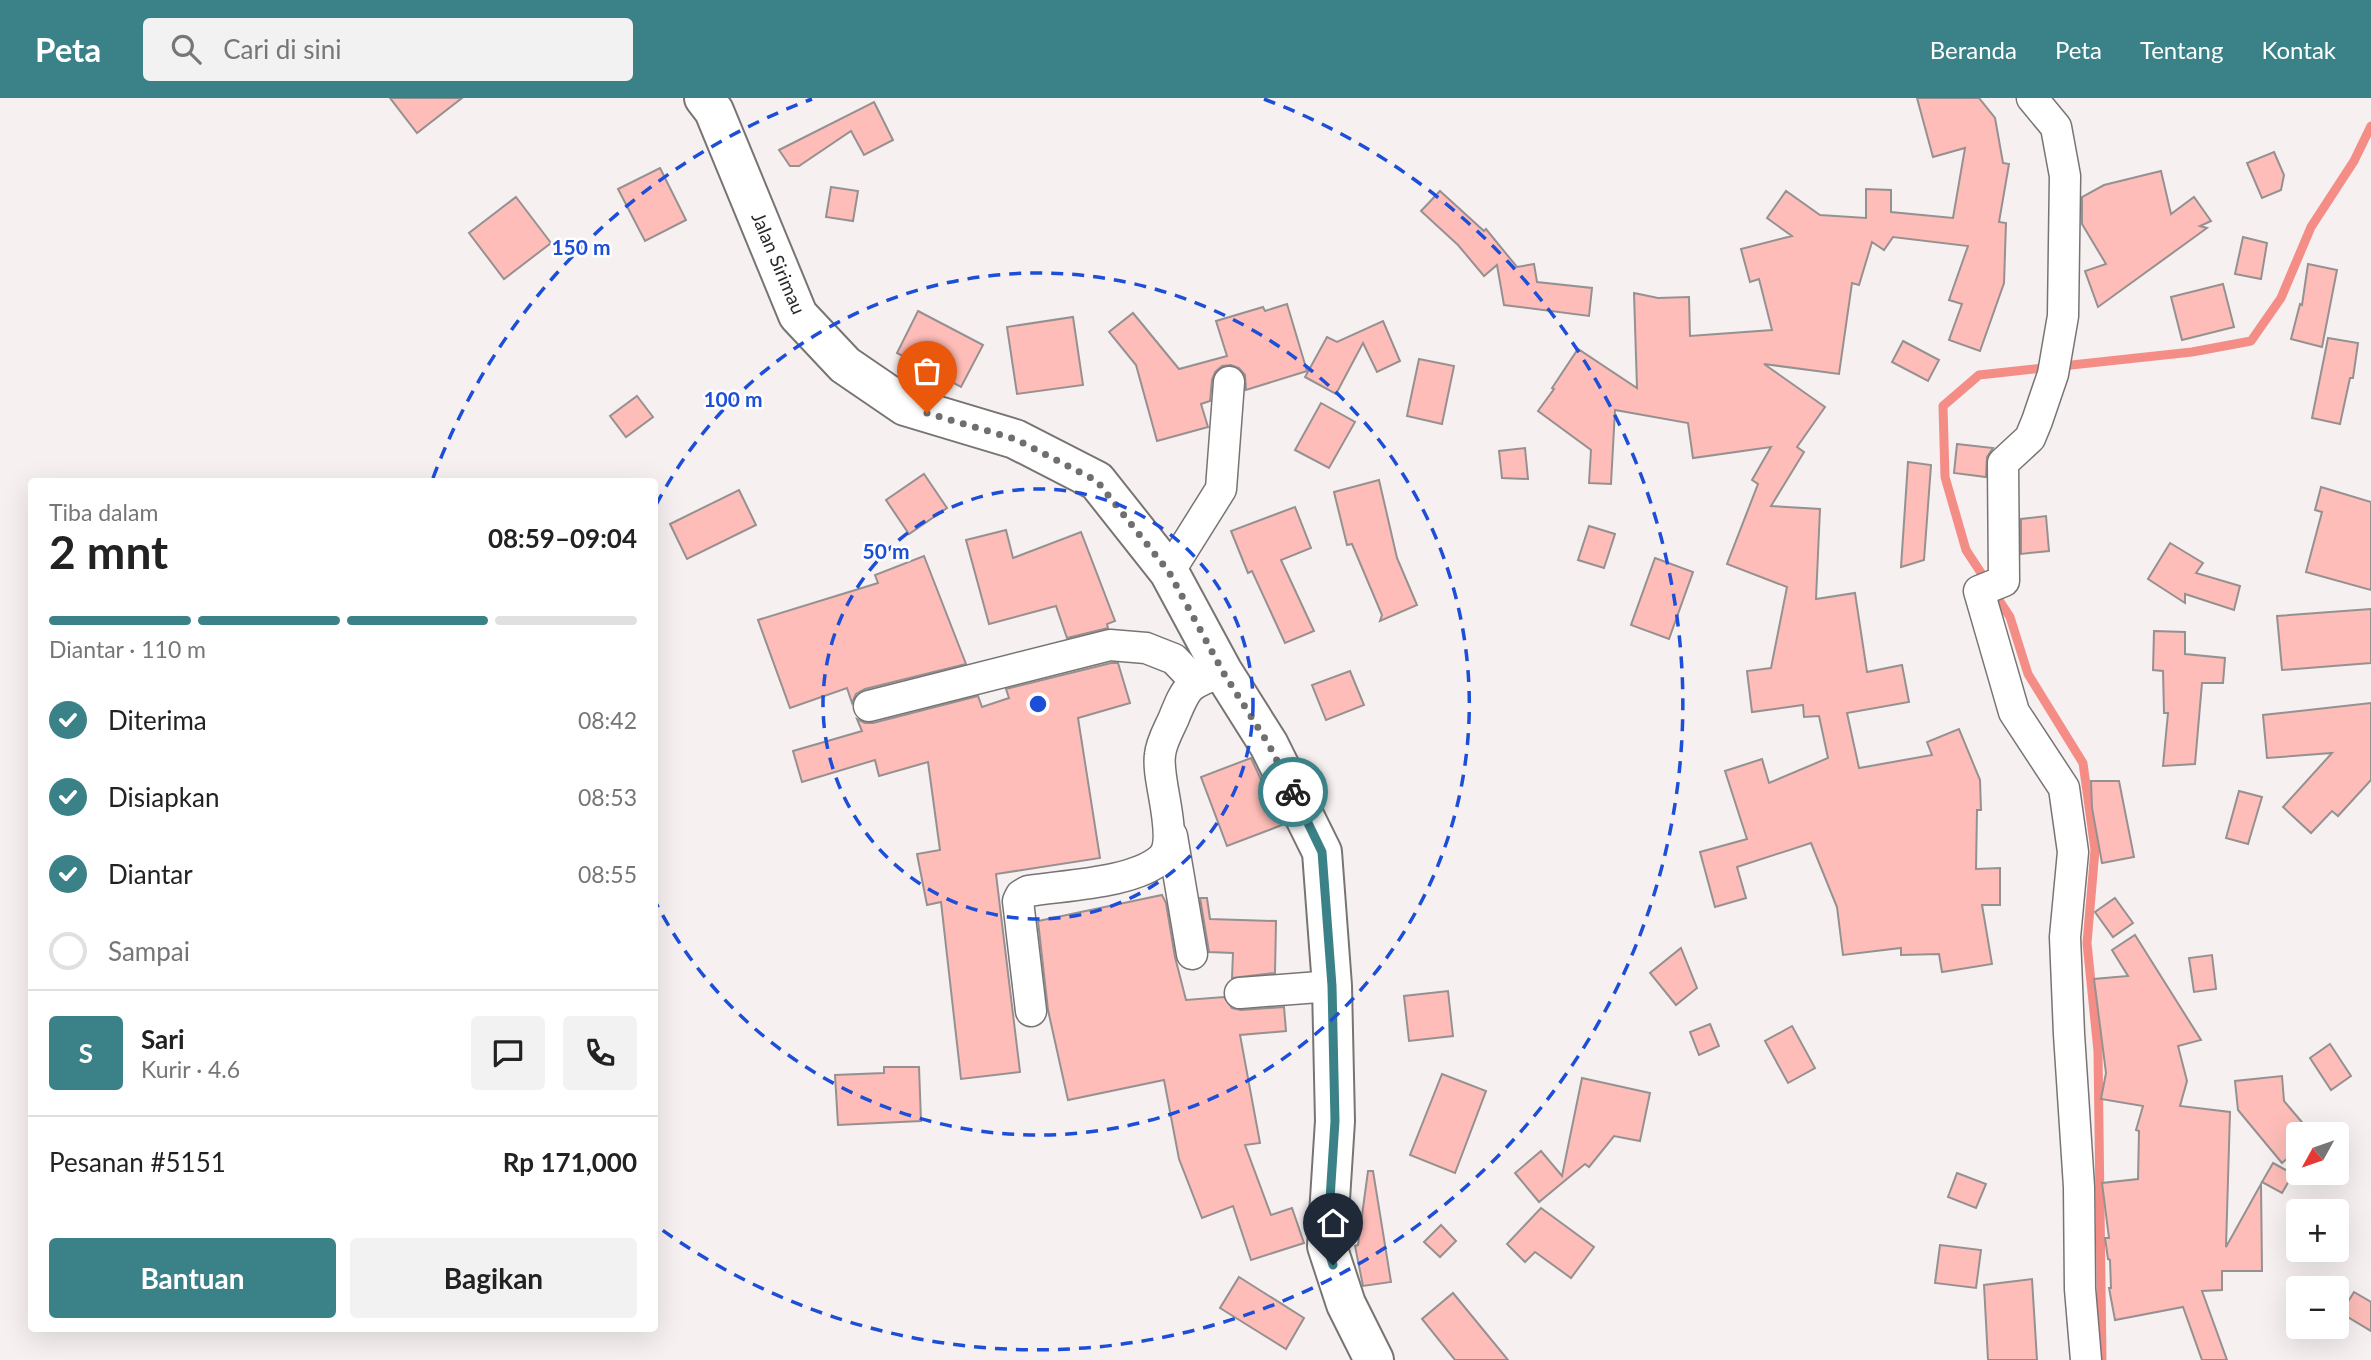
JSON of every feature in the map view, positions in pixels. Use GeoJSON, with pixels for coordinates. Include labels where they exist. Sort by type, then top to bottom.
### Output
{"type":"FeatureCollection","features":[{"type":"Feature","properties":{"kind":"main road","name":"Jalan Sirimau"},"geometry":{"type":"LineString","coordinates":[[704,98],[720,123],[798,315],[845,365],[905,407],[1015,439],[1097,481],[1169,572],[1209,676],[1269,745],[1322,852],[1332,986],[1335,1121],[1327,1246],[1346,1304],[1374,1360]]}},
{"type":"Feature","properties":{"kind":"street"},"geometry":{"type":"LineString","coordinates":[[2032,98],[2056,127],[2065,176],[2063,316],[2055,361],[2029,438],[2003,463],[1992,586],[2014,712],[2064,788],[2073,852],[2066,951],[2068,1034],[2079,1187],[2080,1289],[2086,1360]]}},
{"type":"Feature","properties":{"kind":"street"},"geometry":{"type":"LineString","coordinates":[[1169,572],[1221,489],[1229,382]]}},
{"type":"Feature","properties":{"kind":"street"},"geometry":{"type":"LineString","coordinates":[[869,706],[1110,645],[1146,648],[1174,659],[1209,676],[1184,694],[1159,756],[1170,841]]}},
{"type":"Feature","properties":{"kind":"street"},"geometry":{"type":"LineString","coordinates":[[1031,1011],[1018,901],[1021,895],[1028,891],[1135,874],[1164,857],[1172,836],[1192,954]]}},
{"type":"Feature","properties":{"kind":"street"},"geometry":{"type":"LineString","coordinates":[[1240,993],[1332,986]]}},
{"type":"Feature","properties":{"kind":"building"},"geometry":{"type":"Polygon","coordinates":[[[390,98],[462,98],[417,133],[390,98]]]}},
{"type":"Feature","properties":{"kind":"building"},"geometry":{"type":"Polygon","coordinates":[[[1917,98],[1979,98],[1995,118],[2003,163],[2009,164],[1999,222],[2006,223],[2004,283],[1980,351],[1949,340],[1962,304],[1949,300],[1968,246],[1893,237],[1884,250],[1872,242],[1859,285],[1852,283],[1839,374],[1764,364],[1825,407],[1797,447],[1804,452],[1771,506],[1820,509],[1816,599],[1855,593],[1867,672],[1902,665],[1909,702],[1847,713],[1859,768],[1932,755],[1927,742],[1959,729],[1980,780],[1981,810],[1977,810],[1976,869],[2000,868],[2000,905],[1982,905],[1992,964],[1942,972],[1939,954],[1901,955],[1901,948],[1843,955],[1837,907],[1811,843],[1737,867],[1746,898],[1715,907],[1700,852],[1747,839],[1725,771],[1762,759],[1769,783],[1828,758],[1819,716],[1804,717],[1803,705],[1752,712],[1747,671],[1771,668],[1787,587],[1727,564],[1758,484],[1752,480],[1771,447],[1693,458],[1688,423],[1615,410],[1611,484],[1589,483],[1591,450],[1538,411],[1578,349],[1637,388],[1634,293],[1658,298],[1689,297],[1690,336],[1772,330],[1759,279],[1750,282],[1741,249],[1792,236],[1767,218],[1786,191],[1820,215],[1866,218],[1866,189],[1891,190],[1891,212],[1953,218],[1965,148],[1933,157],[1917,98]]]}},
{"type":"Feature","properties":{"kind":"building"},"geometry":{"type":"Polygon","coordinates":[[[874,102],[893,140],[864,155],[851,131],[799,166],[790,166],[779,150],[874,102]]]}},
{"type":"Feature","properties":{"kind":"building"},"geometry":{"type":"Polygon","coordinates":[[[2274,152],[2284,175],[2281,190],[2262,198],[2247,163],[2274,152]]]}},
{"type":"Feature","properties":{"kind":"building"},"geometry":{"type":"Polygon","coordinates":[[[660,168],[686,220],[645,241],[618,189],[660,168]]]}},
{"type":"Feature","properties":{"kind":"building"},"geometry":{"type":"Polygon","coordinates":[[[2161,171],[2171,214],[2194,197],[2211,221],[2200,226],[2207,228],[2098,307],[2085,271],[2106,264],[2082,224],[2082,197],[2104,185],[2161,171]]]}},
{"type":"Feature","properties":{"kind":"building"},"geometry":{"type":"Polygon","coordinates":[[[831,187],[858,191],[853,221],[826,217],[831,187]]]}},
{"type":"Feature","properties":{"kind":"building"},"geometry":{"type":"Polygon","coordinates":[[[1440,191],[1484,231],[1486,229],[1517,267],[1534,264],[1537,282],[1592,288],[1589,316],[1504,305],[1497,265],[1484,276],[1458,245],[1421,211],[1440,191]]]}},
{"type":"Feature","properties":{"kind":"building"},"geometry":{"type":"Polygon","coordinates":[[[516,197],[551,243],[504,279],[469,233],[516,197]]]}},
{"type":"Feature","properties":{"kind":"building"},"geometry":{"type":"Polygon","coordinates":[[[2243,237],[2267,243],[2261,279],[2235,274],[2243,237]]]}},
{"type":"Feature","properties":{"kind":"building"},"geometry":{"type":"Polygon","coordinates":[[[2308,264],[2337,270],[2322,347],[2291,339],[2300,304],[2302,305],[2308,264]]]}},
{"type":"Feature","properties":{"kind":"building"},"geometry":{"type":"Polygon","coordinates":[[[2223,284],[2234,327],[2182,340],[2171,297],[2223,284]]]}},
{"type":"Feature","properties":{"kind":"building"},"geometry":{"type":"Polygon","coordinates":[[[1287,304],[1307,371],[1246,390],[1245,375],[1239,368],[1222,366],[1215,372],[1212,380],[1210,401],[1201,404],[1208,427],[1157,441],[1136,365],[1109,332],[1133,313],[1179,369],[1227,356],[1216,321],[1263,307],[1265,311],[1287,304]]]}},
{"type":"Feature","properties":{"kind":"building"},"geometry":{"type":"Polygon","coordinates":[[[918,311],[983,345],[961,387],[897,353],[918,311]]]}},
{"type":"Feature","properties":{"kind":"building"},"geometry":{"type":"Polygon","coordinates":[[[1073,317],[1083,385],[1017,394],[1007,327],[1073,317]]]}},
{"type":"Feature","properties":{"kind":"building"},"geometry":{"type":"Polygon","coordinates":[[[1383,321],[1400,361],[1377,372],[1363,343],[1336,394],[1305,377],[1327,337],[1337,342],[1383,321]]]}},
{"type":"Feature","properties":{"kind":"building"},"geometry":{"type":"Polygon","coordinates":[[[2328,338],[2358,343],[2353,378],[2350,378],[2340,424],[2312,418],[2328,338]]]}},
{"type":"Feature","properties":{"kind":"building"},"geometry":{"type":"Polygon","coordinates":[[[1903,341],[1939,360],[1928,381],[1892,362],[1903,341]]]}},
{"type":"Feature","properties":{"kind":"building"},"geometry":{"type":"Polygon","coordinates":[[[1419,359],[1454,366],[1442,424],[1407,416],[1419,359]]]}},
{"type":"Feature","properties":{"kind":"building"},"geometry":{"type":"Polygon","coordinates":[[[637,396],[653,417],[626,437],[610,416],[637,396]]]}},
{"type":"Feature","properties":{"kind":"building"},"geometry":{"type":"Polygon","coordinates":[[[1321,403],[1355,422],[1329,468],[1295,450],[1321,403]]]}},
{"type":"Feature","properties":{"kind":"building"},"geometry":{"type":"Polygon","coordinates":[[[1957,444],[1993,448],[1987,457],[1986,477],[1954,473],[1957,444]]]}},
{"type":"Feature","properties":{"kind":"building"},"geometry":{"type":"Polygon","coordinates":[[[1525,448],[1528,479],[1502,478],[1499,451],[1525,448]]]}},
{"type":"Feature","properties":{"kind":"building"},"geometry":{"type":"Polygon","coordinates":[[[1908,462],[1931,465],[1924,560],[1901,567],[1908,462]]]}},
{"type":"Feature","properties":{"kind":"building"},"geometry":{"type":"Polygon","coordinates":[[[924,474],[947,508],[909,534],[886,500],[924,474]]]}},
{"type":"Feature","properties":{"kind":"building"},"geometry":{"type":"Polygon","coordinates":[[[1379,480],[1397,558],[1417,605],[1380,621],[1382,615],[1352,544],[1347,545],[1334,492],[1379,480]]]}},
{"type":"Feature","properties":{"kind":"building"},"geometry":{"type":"Polygon","coordinates":[[[2321,487],[2371,502],[2371,590],[2306,572],[2322,512],[2315,510],[2321,487]]]}},
{"type":"Feature","properties":{"kind":"building"},"geometry":{"type":"Polygon","coordinates":[[[739,490],[756,525],[687,559],[670,524],[739,490]]]}},
{"type":"Feature","properties":{"kind":"building"},"geometry":{"type":"Polygon","coordinates":[[[1295,507],[1311,548],[1281,560],[1314,631],[1285,643],[1252,571],[1248,573],[1231,531],[1295,507]]]}},
{"type":"Feature","properties":{"kind":"building"},"geometry":{"type":"Polygon","coordinates":[[[2046,516],[2049,551],[2021,554],[2021,519],[2046,516]]]}},
{"type":"Feature","properties":{"kind":"building"},"geometry":{"type":"Polygon","coordinates":[[[1589,526],[1615,534],[1604,568],[1578,560],[1589,526]]]}},
{"type":"Feature","properties":{"kind":"building"},"geometry":{"type":"Polygon","coordinates":[[[1006,530],[1013,558],[1081,532],[1115,621],[1107,624],[1108,628],[1067,638],[1056,606],[989,624],[966,540],[1006,530]]]}},
{"type":"Feature","properties":{"kind":"building"},"geometry":{"type":"Polygon","coordinates":[[[2170,543],[2203,563],[2196,573],[2240,586],[2234,610],[2185,594],[2185,603],[2148,579],[2170,543]]]}},
{"type":"Feature","properties":{"kind":"building"},"geometry":{"type":"Polygon","coordinates":[[[924,556],[966,664],[865,689],[856,694],[852,703],[847,688],[790,708],[758,620],[878,583],[875,575],[924,556]]]}},
{"type":"Feature","properties":{"kind":"building"},"geometry":{"type":"Polygon","coordinates":[[[1655,558],[1693,572],[1669,639],[1631,625],[1655,558]]]}},
{"type":"Feature","properties":{"kind":"building"},"geometry":{"type":"Polygon","coordinates":[[[2371,609],[2371,663],[2282,670],[2277,616],[2371,609]]]}},
{"type":"Feature","properties":{"kind":"building"},"geometry":{"type":"Polygon","coordinates":[[[2154,631],[2185,632],[2185,654],[2225,658],[2223,683],[2202,683],[2195,764],[2163,766],[2168,713],[2164,713],[2163,671],[2153,670],[2154,631]]]}},
{"type":"Feature","properties":{"kind":"building"},"geometry":{"type":"Polygon","coordinates":[[[1118,663],[1130,703],[1078,718],[1100,858],[996,874],[1020,1072],[961,1079],[941,902],[927,905],[917,854],[940,850],[928,762],[879,776],[875,760],[802,782],[793,751],[862,731],[857,719],[873,723],[978,696],[982,707],[1009,698],[1006,689],[1118,663]]]}},
{"type":"Feature","properties":{"kind":"building"},"geometry":{"type":"Polygon","coordinates":[[[1350,671],[1364,705],[1326,720],[1312,685],[1350,671]]]}},
{"type":"Feature","properties":{"kind":"building"},"geometry":{"type":"Polygon","coordinates":[[[2371,703],[2371,780],[2338,816],[2332,811],[2311,833],[2283,807],[2332,753],[2267,758],[2263,715],[2371,703]]]}},
{"type":"Feature","properties":{"kind":"building"},"geometry":{"type":"Polygon","coordinates":[[[1251,758],[1282,825],[1227,846],[1201,777],[1251,758]]]}},
{"type":"Feature","properties":{"kind":"building"},"geometry":{"type":"Polygon","coordinates":[[[2091,781],[2119,781],[2134,857],[2102,863],[2092,808],[2091,781]]]}},
{"type":"Feature","properties":{"kind":"building"},"geometry":{"type":"Polygon","coordinates":[[[2239,791],[2262,797],[2248,844],[2226,838],[2239,791]]]}},
{"type":"Feature","properties":{"kind":"building"},"geometry":{"type":"Polygon","coordinates":[[[1162,895],[1166,903],[1186,1000],[1224,997],[1232,1008],[1241,1010],[1284,1007],[1286,1031],[1240,1035],[1260,1143],[1245,1145],[1271,1215],[1292,1208],[1304,1243],[1251,1260],[1233,1206],[1202,1218],[1179,1159],[1164,1080],[1068,1100],[1048,1010],[1038,921],[1162,895]]]}},
{"type":"Feature","properties":{"kind":"building"},"geometry":{"type":"Polygon","coordinates":[[[1200,898],[1207,898],[1210,919],[1276,921],[1275,973],[1232,978],[1233,953],[1209,952],[1200,898]]]}},
{"type":"Feature","properties":{"kind":"building"},"geometry":{"type":"Polygon","coordinates":[[[2115,898],[2133,923],[2113,937],[2095,912],[2115,898]]]}},
{"type":"Feature","properties":{"kind":"building"},"geometry":{"type":"Polygon","coordinates":[[[2135,935],[2201,1040],[2178,1046],[2187,1081],[2180,1106],[2230,1112],[2226,1247],[2261,1184],[2262,1271],[2222,1271],[2222,1290],[2202,1291],[2227,1360],[2202,1360],[2183,1307],[2115,1320],[2109,1288],[2110,1260],[2105,1238],[2109,1238],[2102,1183],[2138,1179],[2139,1131],[2136,1130],[2143,1106],[2101,1099],[2106,1073],[2094,979],[2128,976],[2112,950],[2135,935]]]}},
{"type":"Feature","properties":{"kind":"building"},"geometry":{"type":"Polygon","coordinates":[[[1681,948],[1697,988],[1676,1005],[1650,973],[1681,948]]]}},
{"type":"Feature","properties":{"kind":"building"},"geometry":{"type":"Polygon","coordinates":[[[2212,955],[2216,989],[2194,992],[2189,958],[2212,955]]]}},
{"type":"Feature","properties":{"kind":"building"},"geometry":{"type":"Polygon","coordinates":[[[1448,991],[1453,1036],[1409,1041],[1404,996],[1448,991]]]}},
{"type":"Feature","properties":{"kind":"building"},"geometry":{"type":"Polygon","coordinates":[[[1710,1024],[1719,1046],[1699,1055],[1690,1032],[1710,1024]]]}},
{"type":"Feature","properties":{"kind":"building"},"geometry":{"type":"Polygon","coordinates":[[[1792,1026],[1815,1068],[1788,1083],[1765,1041],[1792,1026]]]}},
{"type":"Feature","properties":{"kind":"building"},"geometry":{"type":"Polygon","coordinates":[[[2330,1044],[2351,1076],[2331,1090],[2310,1058],[2330,1044]]]}},
{"type":"Feature","properties":{"kind":"building"},"geometry":{"type":"Polygon","coordinates":[[[884,1067],[919,1067],[921,1121],[838,1125],[835,1075],[884,1073],[884,1067]]]}},
{"type":"Feature","properties":{"kind":"building"},"geometry":{"type":"Polygon","coordinates":[[[1442,1074],[1486,1091],[1455,1173],[1410,1155],[1442,1074]]]}},
{"type":"Feature","properties":{"kind":"building"},"geometry":{"type":"Polygon","coordinates":[[[2282,1076],[2284,1101],[2302,1122],[2286,1122],[2286,1160],[2282,1163],[2238,1110],[2235,1081],[2282,1076]]]}},
{"type":"Feature","properties":{"kind":"building"},"geometry":{"type":"Polygon","coordinates":[[[1582,1078],[1650,1093],[1640,1141],[1614,1136],[1589,1167],[1585,1164],[1539,1202],[1515,1173],[1541,1151],[1562,1176],[1582,1078]]]}},
{"type":"Feature","properties":{"kind":"building"},"geometry":{"type":"Polygon","coordinates":[[[2273,1163],[2286,1170],[2287,1185],[2282,1193],[2262,1182],[2273,1163]]]}},
{"type":"Feature","properties":{"kind":"building"},"geometry":{"type":"Polygon","coordinates":[[[1368,1171],[1373,1171],[1391,1282],[1363,1286],[1355,1246],[1358,1245],[1368,1171]]]}},
{"type":"Feature","properties":{"kind":"building"},"geometry":{"type":"Polygon","coordinates":[[[1957,1173],[1986,1184],[1976,1208],[1948,1197],[1957,1173]]]}},
{"type":"Feature","properties":{"kind":"building"},"geometry":{"type":"Polygon","coordinates":[[[1541,1208],[1594,1247],[1571,1278],[1535,1252],[1525,1262],[1507,1244],[1541,1208]]]}},
{"type":"Feature","properties":{"kind":"building"},"geometry":{"type":"Polygon","coordinates":[[[1441,1225],[1456,1241],[1440,1257],[1424,1242],[1441,1225]]]}},
{"type":"Feature","properties":{"kind":"building"},"geometry":{"type":"Polygon","coordinates":[[[1940,1245],[1981,1250],[1976,1288],[1935,1283],[1940,1245]]]}},
{"type":"Feature","properties":{"kind":"building"},"geometry":{"type":"Polygon","coordinates":[[[1239,1277],[1304,1318],[1286,1349],[1220,1308],[1239,1277]]]}},
{"type":"Feature","properties":{"kind":"building"},"geometry":{"type":"Polygon","coordinates":[[[2032,1279],[2037,1360],[1988,1360],[1984,1285],[2032,1279]]]}},
{"type":"Feature","properties":{"kind":"building"},"geometry":{"type":"Polygon","coordinates":[[[2354,1292],[2371,1302],[2371,1331],[2349,1318],[2349,1300],[2354,1292]]]}},
{"type":"Feature","properties":{"kind":"building"},"geometry":{"type":"Polygon","coordinates":[[[1453,1293],[1508,1360],[1455,1360],[1422,1319],[1453,1293]]]}},
{"type":"Feature","properties":{"kind":"waterway"},"geometry":{"type":"LineString","coordinates":[[2102,1360],[2098,1051],[2087,943],[2095,850],[2083,763],[2028,674],[2010,617],[1966,550],[1945,477],[1943,406],[1979,375],[2192,352],[2251,341],[2281,298],[2311,227],[2354,161],[2371,126]]}},
{"type":"Feature","properties":{"kind":"way so far"},"geometry":{"type":"LineString","coordinates":[[927,413],[1015,439],[1097,481],[1169,572],[1223,672],[1269,745],[1293,792]]}},
{"type":"Feature","properties":{"kind":"route"},"geometry":{"type":"LineString","coordinates":[[1293,792],[1322,852],[1332,986],[1335,1121],[1327,1246],[1333,1265]]}}]}
